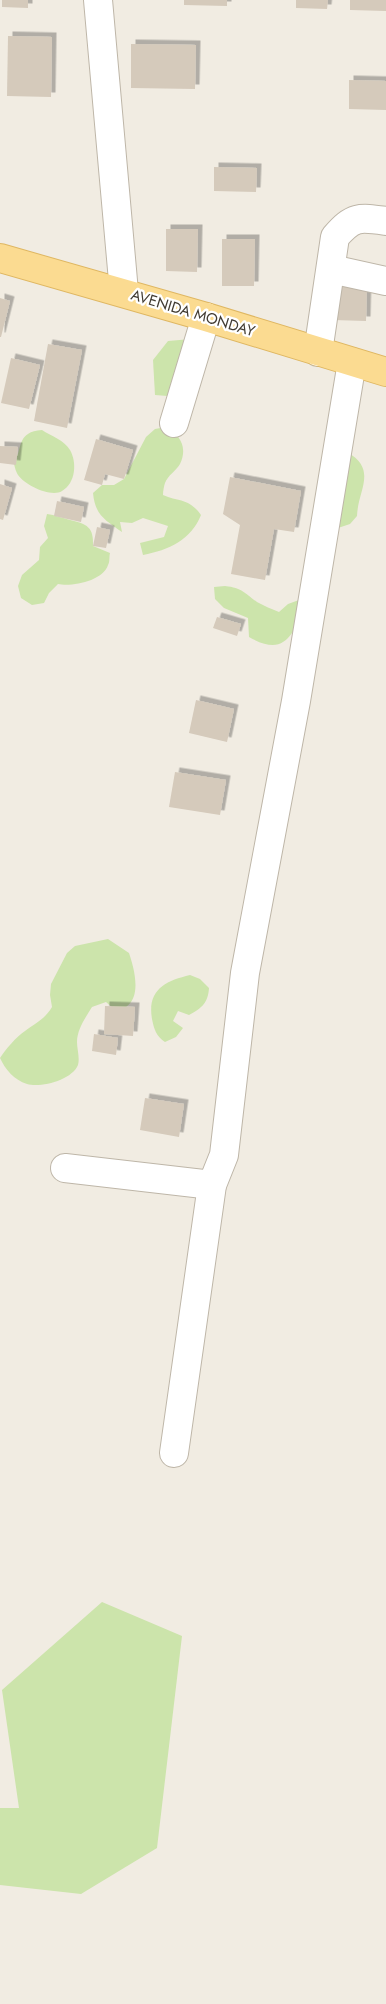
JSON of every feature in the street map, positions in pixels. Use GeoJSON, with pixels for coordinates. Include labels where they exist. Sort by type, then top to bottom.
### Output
{"type":"FeatureCollection","features":[{"type":"Feature","properties":{"kind":"main road","name":"AVENIDA MONDAY"},"geometry":{"type":"LineString","coordinates":[[0,258],[124,292],[386,372]]}},
{"type":"Feature","properties":{"kind":"street"},"geometry":{"type":"LineString","coordinates":[[98,0],[124,292]]}},
{"type":"Feature","properties":{"kind":"street"},"geometry":{"type":"LineString","coordinates":[[318,352],[335,237],[346,225],[362,217],[386,221]]}},
{"type":"Feature","properties":{"kind":"street"},"geometry":{"type":"LineString","coordinates":[[331,270],[386,281]]}},
{"type":"Feature","properties":{"kind":"street"},"geometry":{"type":"LineString","coordinates":[[174,423],[206,317]]}},
{"type":"Feature","properties":{"kind":"street"},"geometry":{"type":"LineString","coordinates":[[174,1453],[212,1185],[224,1155],[245,973],[296,701],[352,362]]}},
{"type":"Feature","properties":{"kind":"street"},"geometry":{"type":"LineString","coordinates":[[65,1168],[212,1185]]}},
{"type":"Feature","properties":{"kind":"green space"},"geometry":{"type":"Polygon","coordinates":[[[191,339],[180,397],[155,395],[153,360],[168,341],[191,339]]]}},
{"type":"Feature","properties":{"kind":"green space"},"geometry":{"type":"Polygon","coordinates":[[[166,427],[179,438],[183,452],[180,464],[165,483],[163,495],[188,503],[201,515],[197,524],[178,542],[162,550],[143,555],[140,543],[164,537],[168,526],[143,518],[132,523],[120,522],[122,532],[99,512],[93,493],[102,485],[114,485],[124,479],[146,437],[155,429],[166,427]]]}},
{"type":"Feature","properties":{"kind":"green space"},"geometry":{"type":"Polygon","coordinates":[[[42,430],[64,444],[70,450],[74,460],[73,478],[67,487],[57,493],[45,492],[26,483],[18,475],[14,464],[25,437],[34,431],[42,430]]]}},
{"type":"Feature","properties":{"kind":"green space"},"geometry":{"type":"Polygon","coordinates":[[[347,452],[362,466],[364,481],[357,516],[350,524],[338,528],[347,452]]]}},
{"type":"Feature","properties":{"kind":"green space"},"geometry":{"type":"Polygon","coordinates":[[[47,514],[81,523],[88,527],[91,530],[93,546],[110,553],[109,562],[105,571],[94,579],[79,584],[58,584],[49,593],[44,603],[32,605],[21,598],[18,586],[22,575],[39,560],[40,547],[48,538],[44,526],[47,514]]]}},
{"type":"Feature","properties":{"kind":"green space"},"geometry":{"type":"Polygon","coordinates":[[[225,586],[240,590],[257,602],[279,612],[288,604],[299,600],[307,607],[286,640],[279,644],[271,645],[261,643],[249,637],[248,618],[224,608],[215,599],[214,587],[225,586]]]}},
{"type":"Feature","properties":{"kind":"green space"},"geometry":{"type":"Polygon","coordinates":[[[108,939],[129,953],[135,982],[134,996],[131,1002],[125,1008],[115,1010],[106,1002],[92,1007],[78,1032],[78,1065],[69,1075],[56,1082],[40,1085],[27,1084],[18,1080],[7,1070],[0,1058],[15,1040],[43,1018],[52,1007],[51,984],[67,953],[75,946],[108,939]]]}},
{"type":"Feature","properties":{"kind":"green space"},"geometry":{"type":"Polygon","coordinates":[[[190,975],[200,979],[209,988],[206,1001],[189,1015],[178,1011],[173,1021],[183,1028],[176,1037],[165,1042],[157,1035],[154,1026],[151,1009],[152,1001],[160,988],[173,980],[190,975]]]}},
{"type":"Feature","properties":{"kind":"green space"},"geometry":{"type":"Polygon","coordinates":[[[102,1602],[182,1636],[157,1848],[81,1894],[0,1885],[0,1808],[19,1808],[2,1690],[102,1602]]]}},
{"type":"Feature","properties":{"kind":"building"},"geometry":{"type":"Polygon","coordinates":[[[2,0],[28,0],[28,8],[2,7],[2,0]]]}},
{"type":"Feature","properties":{"kind":"building"},"geometry":{"type":"Polygon","coordinates":[[[184,0],[227,0],[227,6],[184,5],[184,0]]]}},
{"type":"Feature","properties":{"kind":"building"},"geometry":{"type":"Polygon","coordinates":[[[296,0],[328,0],[327,9],[296,8],[296,0]]]}},
{"type":"Feature","properties":{"kind":"building"},"geometry":{"type":"Polygon","coordinates":[[[350,0],[386,0],[386,11],[350,10],[350,0]]]}},
{"type":"Feature","properties":{"kind":"building"},"geometry":{"type":"Polygon","coordinates":[[[8,36],[52,37],[51,97],[7,96],[8,36]]]}},
{"type":"Feature","properties":{"kind":"building"},"geometry":{"type":"Polygon","coordinates":[[[131,44],[196,45],[195,89],[131,88],[131,44]]]}},
{"type":"Feature","properties":{"kind":"building"},"geometry":{"type":"Polygon","coordinates":[[[349,80],[386,81],[386,110],[349,109],[349,80]]]}},
{"type":"Feature","properties":{"kind":"building"},"geometry":{"type":"Polygon","coordinates":[[[214,167],[257,168],[256,192],[214,191],[214,167]]]}},
{"type":"Feature","properties":{"kind":"building"},"geometry":{"type":"Polygon","coordinates":[[[166,229],[198,229],[197,272],[166,271],[166,229]]]}},
{"type":"Feature","properties":{"kind":"building"},"geometry":{"type":"Polygon","coordinates":[[[222,239],[255,239],[254,286],[222,286],[222,239]]]}},
{"type":"Feature","properties":{"kind":"building"},"geometry":{"type":"Polygon","coordinates":[[[333,280],[367,281],[366,321],[333,320],[333,280]]]}},
{"type":"Feature","properties":{"kind":"building"},"geometry":{"type":"Polygon","coordinates":[[[0,298],[10,301],[1,337],[0,337],[0,298]]]}},
{"type":"Feature","properties":{"kind":"building"},"geometry":{"type":"Polygon","coordinates":[[[48,344],[82,350],[67,428],[34,421],[48,344]]]}},
{"type":"Feature","properties":{"kind":"building"},"geometry":{"type":"Polygon","coordinates":[[[11,358],[40,365],[29,409],[1,403],[11,358]]]}},
{"type":"Feature","properties":{"kind":"building"},"geometry":{"type":"Polygon","coordinates":[[[96,439],[133,450],[124,479],[105,474],[102,485],[84,480],[96,439]]]}},
{"type":"Feature","properties":{"kind":"building"},"geometry":{"type":"Polygon","coordinates":[[[0,446],[18,447],[16,465],[0,463],[0,446]]]}},
{"type":"Feature","properties":{"kind":"building"},"geometry":{"type":"Polygon","coordinates":[[[230,477],[301,491],[294,532],[274,529],[265,580],[231,574],[240,525],[223,514],[230,477]]]}},
{"type":"Feature","properties":{"kind":"building"},"geometry":{"type":"Polygon","coordinates":[[[0,484],[12,488],[3,520],[0,519],[0,484]]]}},
{"type":"Feature","properties":{"kind":"building"},"geometry":{"type":"Polygon","coordinates":[[[57,501],[84,507],[81,522],[54,516],[57,501]]]}},
{"type":"Feature","properties":{"kind":"building"},"geometry":{"type":"Polygon","coordinates":[[[97,527],[110,530],[106,548],[93,546],[97,527]]]}},
{"type":"Feature","properties":{"kind":"building"},"geometry":{"type":"Polygon","coordinates":[[[217,617],[241,624],[237,636],[213,628],[217,617]]]}},
{"type":"Feature","properties":{"kind":"building"},"geometry":{"type":"Polygon","coordinates":[[[196,700],[234,709],[227,742],[189,733],[196,700]]]}},
{"type":"Feature","properties":{"kind":"building"},"geometry":{"type":"Polygon","coordinates":[[[175,772],[226,780],[220,815],[169,807],[175,772]]]}},
{"type":"Feature","properties":{"kind":"building"},"geometry":{"type":"Polygon","coordinates":[[[105,1006],[135,1007],[133,1036],[104,1034],[105,1006]]]}},
{"type":"Feature","properties":{"kind":"building"},"geometry":{"type":"Polygon","coordinates":[[[94,1034],[118,1038],[116,1055],[92,1051],[94,1034]]]}},
{"type":"Feature","properties":{"kind":"building"},"geometry":{"type":"Polygon","coordinates":[[[145,1098],[184,1104],[179,1137],[140,1130],[145,1098]]]}}]}
